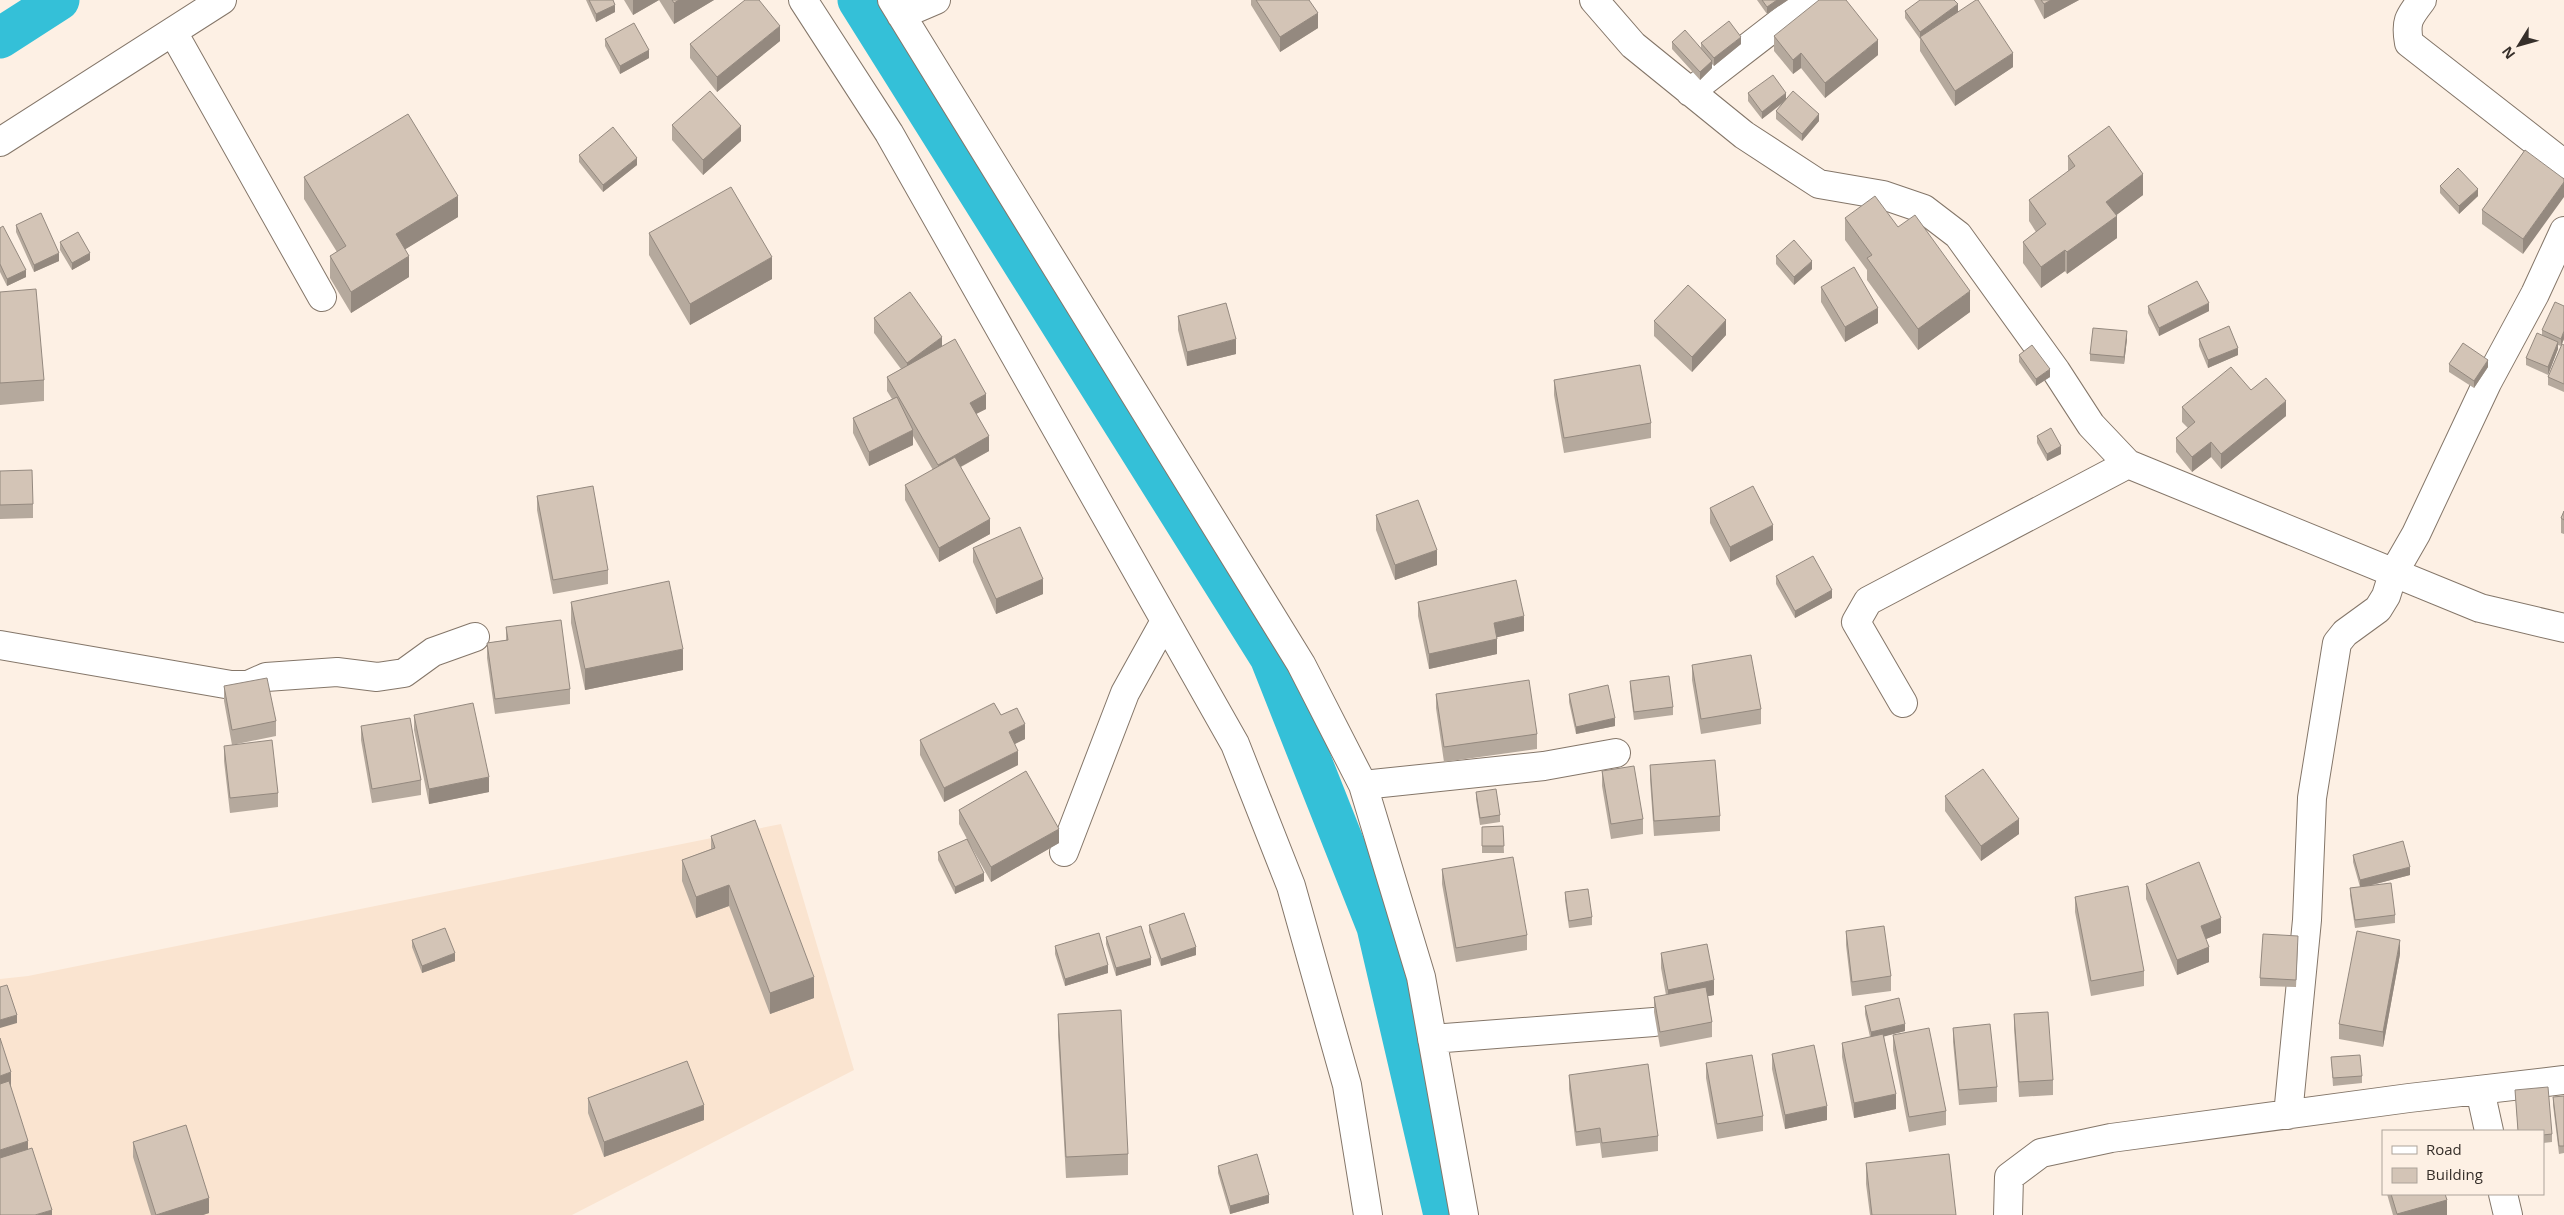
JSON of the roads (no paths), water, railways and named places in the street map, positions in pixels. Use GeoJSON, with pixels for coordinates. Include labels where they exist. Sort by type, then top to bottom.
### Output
{"type":"FeatureCollection","features":[{"type":"Feature","properties":{"kind":"street"},"geometry":{"type":"LineString","coordinates":[[0,142],[222,0]]}},
{"type":"Feature","properties":{"kind":"street"},"geometry":{"type":"LineString","coordinates":[[803,0],[889,133],[1235,744],[1291,886],[1347,1085],[1368,1215]]}},
{"type":"Feature","properties":{"kind":"street"},"geometry":{"type":"LineString","coordinates":[[936,0],[896,7],[1301,664],[1363,785],[1421,977],[1464,1215]]}},
{"type":"Feature","properties":{"kind":"street"},"geometry":{"type":"LineString","coordinates":[[1594,0],[1633,45],[1690,92],[1744,135],[1819,184],[1883,195],[1924,209],[1958,235],[2056,370],[2091,425],[2128,464],[2480,608],[2564,628]]}},
{"type":"Feature","properties":{"kind":"street"},"geometry":{"type":"LineString","coordinates":[[1690,92],[1809,0]]}},
{"type":"Feature","properties":{"kind":"street"},"geometry":{"type":"LineString","coordinates":[[2422,0],[2408,17],[2406,30],[2409,43],[2492,110],[2564,164]]}},
{"type":"Feature","properties":{"kind":"street"},"geometry":{"type":"LineString","coordinates":[[173,32],[322,297]]}},
{"type":"Feature","properties":{"kind":"street"},"geometry":{"type":"LineString","coordinates":[[2288,1115],[2308,920],[2312,798],[2337,643],[2345,633],[2378,609],[2386,596],[2393,574],[2416,534],[2487,383],[2546,299],[2564,231]]}},
{"type":"Feature","properties":{"kind":"street"},"geometry":{"type":"LineString","coordinates":[[1903,703],[1856,622],[1868,601],[2128,464]]}},
{"type":"Feature","properties":{"kind":"street"},"geometry":{"type":"LineString","coordinates":[[1064,852],[1124,693],[1166,621]]}},
{"type":"Feature","properties":{"kind":"street"},"geometry":{"type":"LineString","coordinates":[[0,645],[231,685],[248,685],[266,677],[337,672],[377,677],[404,673],[433,652],[475,637]]}},
{"type":"Feature","properties":{"kind":"street"},"geometry":{"type":"LineString","coordinates":[[1363,785],[1544,766],[1616,753]]}},
{"type":"Feature","properties":{"kind":"street"},"geometry":{"type":"LineString","coordinates":[[1432,1039],[1654,1022]]}},
{"type":"Feature","properties":{"kind":"street"},"geometry":{"type":"LineString","coordinates":[[2008,1215],[2009,1177],[2041,1153],[2111,1138],[2564,1080]]}},
{"type":"Feature","properties":{"kind":"street"},"geometry":{"type":"LineString","coordinates":[[2480,1090],[2489,1130]]}},
{"type":"Feature","properties":{"kind":"street"},"geometry":{"type":"LineString","coordinates":[[2504,1195],[2508,1215]]}},
{"type":"Feature","properties":{"kind":"waterway"},"geometry":{"type":"LineString","coordinates":[[0,38],[59,0]]}},
{"type":"Feature","properties":{"kind":"waterway"},"geometry":{"type":"LineString","coordinates":[[858,0],[1270,657],[1377,927],[1444,1215]]}}]}
